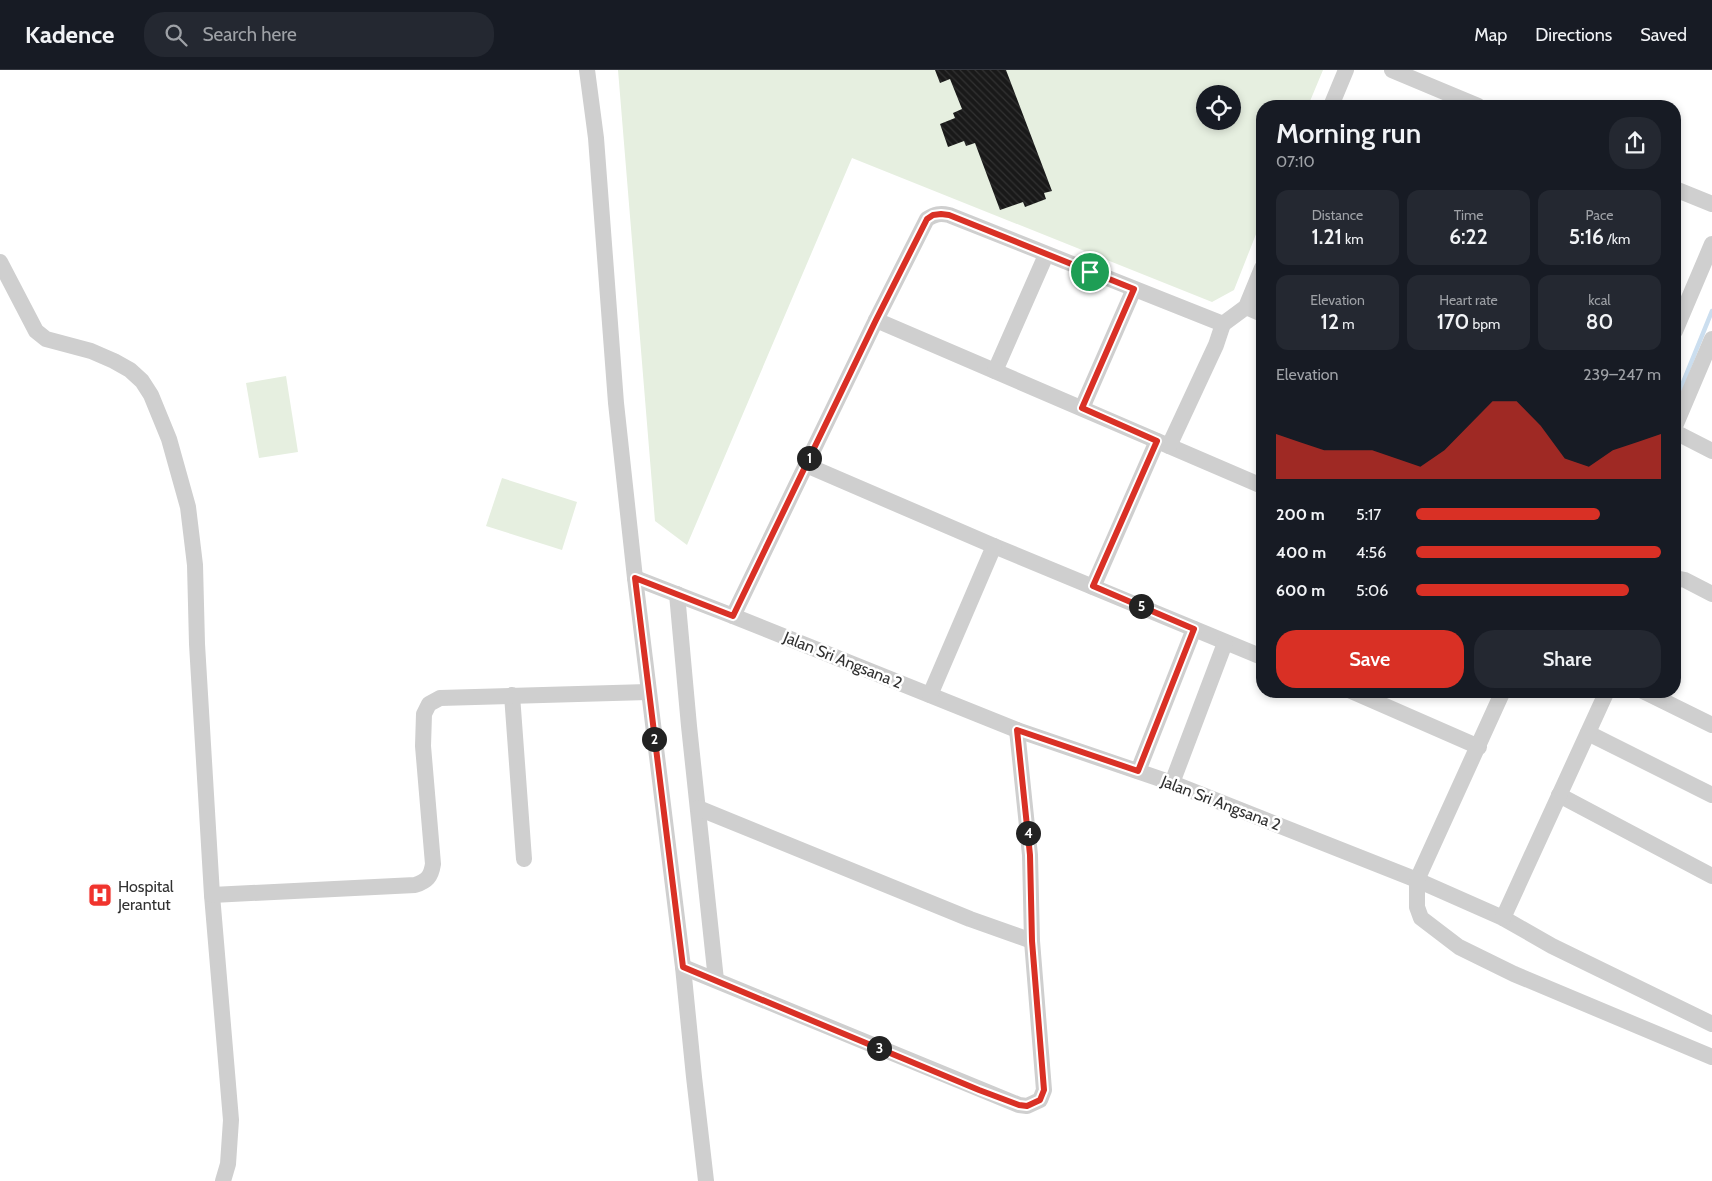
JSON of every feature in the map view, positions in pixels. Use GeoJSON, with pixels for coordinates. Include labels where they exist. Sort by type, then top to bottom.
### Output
{"type":"FeatureCollection","features":[{"type":"Feature","properties":{"kind":"street"},"geometry":{"type":"LineString","coordinates":[[587,70],[596,138],[616,404],[648,692],[683,967],[706,1181]]}},
{"type":"Feature","properties":{"kind":"street"},"geometry":{"type":"LineString","coordinates":[[1334,100],[1346,70]]}},
{"type":"Feature","properties":{"kind":"street"},"geometry":{"type":"LineString","coordinates":[[1392,70],[1464,100]]}},
{"type":"Feature","properties":{"kind":"street"},"geometry":{"type":"LineString","coordinates":[[1681,191],[1712,204]]}},
{"type":"Feature","properties":{"kind":"street"},"geometry":{"type":"LineString","coordinates":[[733,616],[876,320],[927,219],[933,215],[949,215],[1223,324]]}},
{"type":"Feature","properties":{"kind":"street"},"geometry":{"type":"LineString","coordinates":[[1681,317],[1712,244]]}},
{"type":"Feature","properties":{"kind":"street"},"geometry":{"type":"LineString","coordinates":[[995,371],[1046,255]]}},
{"type":"Feature","properties":{"kind":"street"},"geometry":{"type":"LineString","coordinates":[[0,262],[36,331],[46,339],[91,351],[114,361],[130,370],[142,381],[151,395],[169,439],[181,477],[192,528],[195,564],[197,644],[212,895],[231,1120],[228,1164],[223,1181]]}},
{"type":"Feature","properties":{"kind":"street"},"geometry":{"type":"LineString","coordinates":[[1093,586],[1163,443],[1216,344],[1223,324],[1246,307],[1256,283]]}},
{"type":"Feature","properties":{"kind":"street"},"geometry":{"type":"LineString","coordinates":[[1082,408],[1134,289]]}},
{"type":"Feature","properties":{"kind":"street"},"geometry":{"type":"LineString","coordinates":[[1246,307],[1256,311]]}},
{"type":"Feature","properties":{"kind":"street"},"geometry":{"type":"LineString","coordinates":[[876,320],[1163,443],[1256,481]]}},
{"type":"Feature","properties":{"kind":"street"},"geometry":{"type":"LineString","coordinates":[[1681,412],[1712,339]]}},
{"type":"Feature","properties":{"kind":"street"},"geometry":{"type":"LineString","coordinates":[[1681,435],[1712,451]]}},
{"type":"Feature","properties":{"kind":"street"},"geometry":{"type":"LineString","coordinates":[[806,465],[994,546],[1256,655]]}},
{"type":"Feature","properties":{"kind":"street"},"geometry":{"type":"LineString","coordinates":[[930,695],[994,546]]}},
{"type":"Feature","properties":{"kind":"street","name":"Jalan Sri Angsana 2"},"geometry":{"type":"LineString","coordinates":[[635,578],[1017,730],[1172,783],[1417,880],[1502,918],[1552,946],[1712,1024]]}},
{"type":"Feature","properties":{"kind":"street"},"geometry":{"type":"LineString","coordinates":[[1681,579],[1712,594]]}},
{"type":"Feature","properties":{"kind":"street"},"geometry":{"type":"LineString","coordinates":[[677,594],[716,980]]}},
{"type":"Feature","properties":{"kind":"street"},"geometry":{"type":"LineString","coordinates":[[1138,771],[1194,629]]}},
{"type":"Feature","properties":{"kind":"street"},"geometry":{"type":"LineString","coordinates":[[1172,783],[1225,643]]}},
{"type":"Feature","properties":{"kind":"street"},"geometry":{"type":"LineString","coordinates":[[212,895],[415,885],[426,881],[432,875],[433,864],[423,746],[424,714],[429,704],[440,698],[648,692]]}},
{"type":"Feature","properties":{"kind":"street"},"geometry":{"type":"LineString","coordinates":[[512,695],[524,859]]}},
{"type":"Feature","properties":{"kind":"street"},"geometry":{"type":"LineString","coordinates":[[1367,698],[1479,747]]}},
{"type":"Feature","properties":{"kind":"street"},"geometry":{"type":"LineString","coordinates":[[1500,698],[1417,880],[1417,907],[1420,918],[1459,947],[1514,974],[1712,1057]]}},
{"type":"Feature","properties":{"kind":"street"},"geometry":{"type":"LineString","coordinates":[[1502,918],[1604,698]]}},
{"type":"Feature","properties":{"kind":"street"},"geometry":{"type":"LineString","coordinates":[[1656,698],[1712,725]]}},
{"type":"Feature","properties":{"kind":"street"},"geometry":{"type":"LineString","coordinates":[[683,967],[1019,1105],[1027,1106],[1040,1100],[1044,1090],[1032,941],[1030,855],[1017,730]]}},
{"type":"Feature","properties":{"kind":"street"},"geometry":{"type":"LineString","coordinates":[[1588,732],[1712,796]]}},
{"type":"Feature","properties":{"kind":"street"},"geometry":{"type":"LineString","coordinates":[[1559,795],[1712,876]]}},
{"type":"Feature","properties":{"kind":"street"},"geometry":{"type":"LineString","coordinates":[[698,808],[970,919],[1032,941]]}},
{"type":"Feature","properties":{"kind":"green space"},"geometry":{"type":"Polygon","coordinates":[[[618,70],[1323,70],[1310,100],[1256,100],[1256,234],[1234,290],[1212,302],[852,158],[687,545],[655,521],[618,70]]]}},
{"type":"Feature","properties":{"kind":"green space"},"geometry":{"type":"Polygon","coordinates":[[[286,376],[298,452],[259,458],[246,383],[286,376]]]}},
{"type":"Feature","properties":{"kind":"green space"},"geometry":{"type":"Polygon","coordinates":[[[502,478],[577,502],[562,550],[486,526],[502,478]]]}},
{"type":"Feature","properties":{"kind":"building"},"geometry":{"type":"Polygon","coordinates":[[[935,70],[1006,70],[1052,191],[1044,193],[1046,199],[1025,207],[1023,202],[1000,210],[975,143],[966,146],[964,141],[948,147],[940,124],[955,118],[953,113],[962,109],[950,79],[940,83],[935,70]]]}},
{"type":"Feature","properties":{"kind":"waterway"},"geometry":{"type":"LineString","coordinates":[[1681,387],[1712,311]]}},
{"type":"Feature","properties":{"kind":"place","name":"Hospital Jerantut"},"geometry":{"type":"Point","coordinates":[100,895]}},
{"type":"Feature","properties":{"kind":"route"},"geometry":{"type":"LineString","coordinates":[[933,215],[949,215],[1090,272],[1134,289],[1082,408],[1157,441],[1093,586],[1194,629],[1138,771],[1017,730],[1030,855],[1032,941],[1044,1090],[1040,1100],[1027,1106],[1019,1105],[979,1090],[683,967],[635,578],[733,616],[927,219],[933,215]]}}]}
